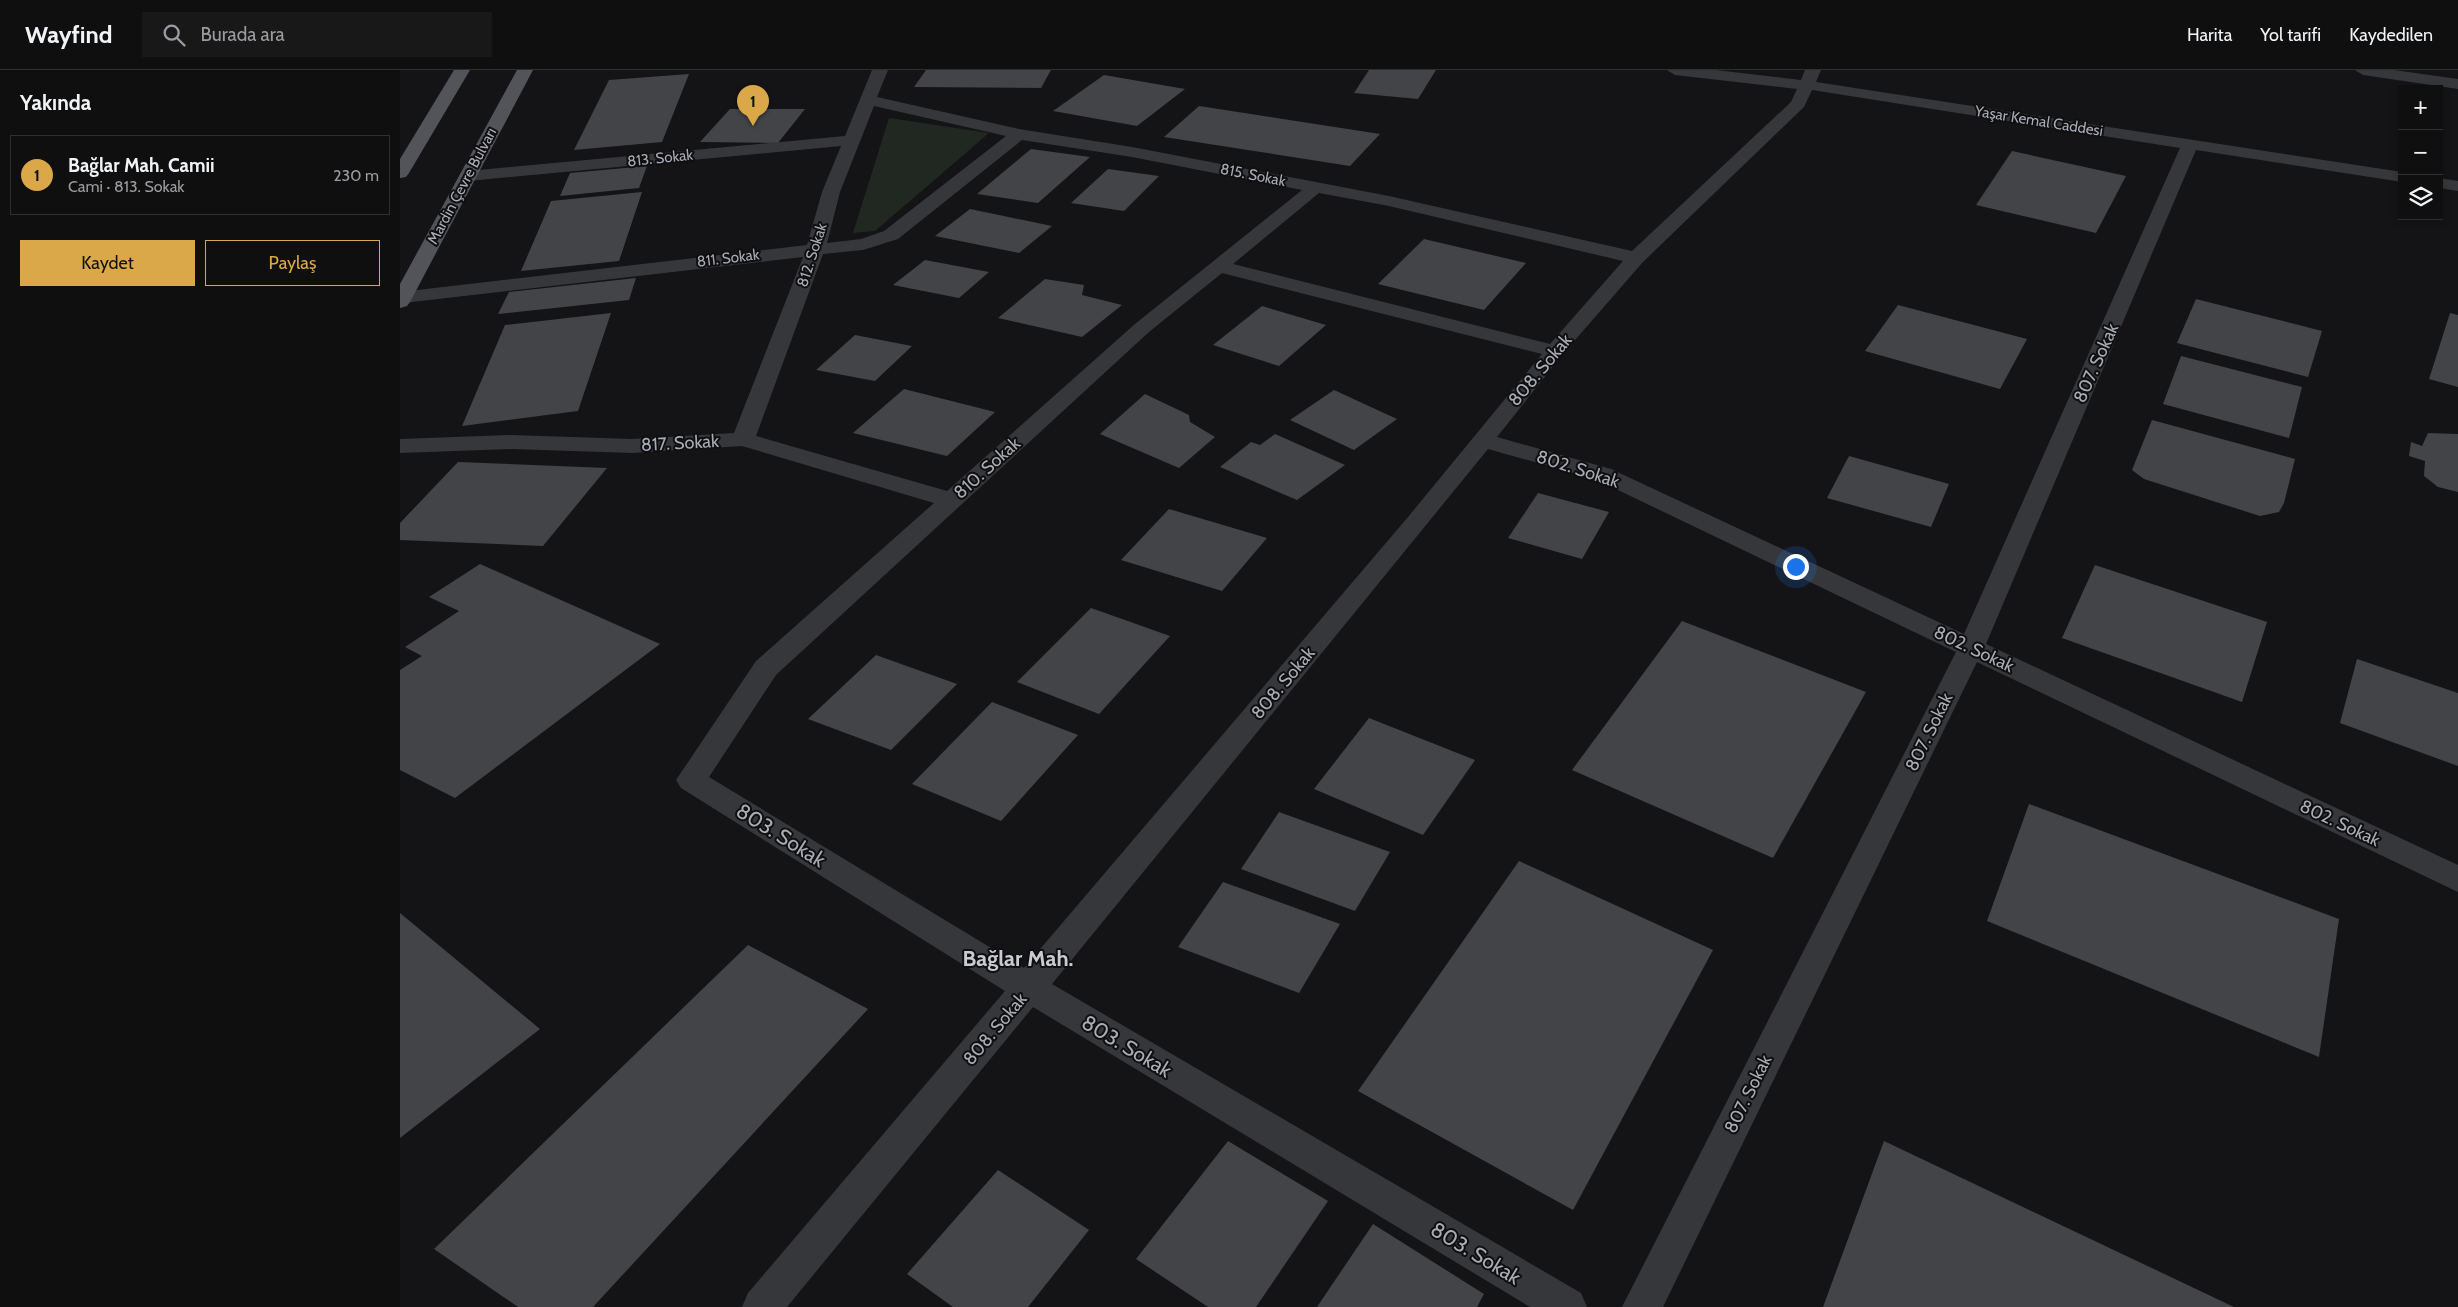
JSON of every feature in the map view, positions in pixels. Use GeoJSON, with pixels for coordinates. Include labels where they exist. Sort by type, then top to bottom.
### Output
{"type":"FeatureCollection","features":[{"type":"Feature","properties":{"kind":"main road"},"geometry":{"type":"LineString","coordinates":[[400,173],[462,70]]}},
{"type":"Feature","properties":{"kind":"main road","name":"Mardin Çevre Bulvarı"},"geometry":{"type":"LineString","coordinates":[[401,300],[525,70]]}},
{"type":"Feature","properties":{"kind":"street","name":"812. Sokak"},"geometry":{"type":"LineString","coordinates":[[743,439],[816,248],[831,192],[880,70]]}},
{"type":"Feature","properties":{"kind":"street","name":"Yaşar Kemal Caddesi"},"geometry":{"type":"LineString","coordinates":[[1675,70],[1810,78],[2190,144],[2398,176]]}},
{"type":"Feature","properties":{"kind":"street"},"geometry":{"type":"LineString","coordinates":[[2363,70],[2458,84]]}},
{"type":"Feature","properties":{"kind":"street","name":"808. Sokak"},"geometry":{"type":"LineString","coordinates":[[762,1307],[1417,522],[1555,351],[1636,258],[1798,104],[1810,78]]}},
{"type":"Feature","properties":{"kind":"street","name":"815. Sokak"},"geometry":{"type":"LineString","coordinates":[[869,100],[1019,134],[1132,152],[1389,201],[1636,258]]}},
{"type":"Feature","properties":{"kind":"street","name":"811. Sokak"},"geometry":{"type":"LineString","coordinates":[[401,300],[816,248],[863,244],[891,235],[1019,134]]}},
{"type":"Feature","properties":{"kind":"street","name":"813. Sokak"},"geometry":{"type":"LineString","coordinates":[[468,176],[852,140]]}},
{"type":"Feature","properties":{"kind":"street","name":"807. Sokak"},"geometry":{"type":"LineString","coordinates":[[1642,1307],[1971,648],[2141,262],[2190,144]]}},
{"type":"Feature","properties":{"kind":"street"},"geometry":{"type":"LineString","coordinates":[[2443,184],[2458,186]]}},
{"type":"Feature","properties":{"kind":"street","name":"810. Sokak"},"geometry":{"type":"LineString","coordinates":[[691,780],[766,668],[1142,328],[1316,187]]}},
{"type":"Feature","properties":{"kind":"street"},"geometry":{"type":"LineString","coordinates":[[1218,266],[1555,351]]}},
{"type":"Feature","properties":{"kind":"street","name":"817. Sokak"},"geometry":{"type":"LineString","coordinates":[[400,446],[512,442],[632,446],[743,439],[951,500]]}},
{"type":"Feature","properties":{"kind":"street","name":"802. Sokak"},"geometry":{"type":"LineString","coordinates":[[1482,440],[1603,474],[2458,879]]}},
{"type":"Feature","properties":{"kind":"street","name":"803. Sokak"},"geometry":{"type":"LineString","coordinates":[[691,780],[1029,988],[1567,1307]]}},
{"type":"Feature","properties":{"kind":"shaded area"},"geometry":{"type":"Polygon","coordinates":[[[889,118],[989,133],[875,231],[853,233],[889,118]]]}},
{"type":"Feature","properties":{"kind":"building"},"geometry":{"type":"Polygon","coordinates":[[[926,70],[1051,70],[1041,88],[914,87],[926,70]]]}},
{"type":"Feature","properties":{"kind":"building"},"geometry":{"type":"Polygon","coordinates":[[[1369,70],[1436,70],[1418,99],[1354,93],[1369,70]]]}},
{"type":"Feature","properties":{"kind":"building"},"geometry":{"type":"Polygon","coordinates":[[[689,74],[662,142],[574,150],[609,80],[689,74]]]}},
{"type":"Feature","properties":{"kind":"building"},"geometry":{"type":"Polygon","coordinates":[[[1104,75],[1185,89],[1137,126],[1053,111],[1104,75]]]}},
{"type":"Feature","properties":{"kind":"building"},"geometry":{"type":"Polygon","coordinates":[[[1199,106],[1380,134],[1350,166],[1164,137],[1199,106]]]}},
{"type":"Feature","properties":{"kind":"building"},"geometry":{"type":"Polygon","coordinates":[[[730,109],[805,109],[778,143],[700,142],[730,109]]]}},
{"type":"Feature","properties":{"kind":"building"},"geometry":{"type":"Polygon","coordinates":[[[1031,149],[1090,157],[1038,203],[977,194],[1031,149]]]}},
{"type":"Feature","properties":{"kind":"building"},"geometry":{"type":"Polygon","coordinates":[[[2012,151],[2126,176],[2096,233],[1976,205],[2012,151]]]}},
{"type":"Feature","properties":{"kind":"building"},"geometry":{"type":"Polygon","coordinates":[[[647,166],[639,188],[560,196],[570,173],[647,166]]]}},
{"type":"Feature","properties":{"kind":"building"},"geometry":{"type":"Polygon","coordinates":[[[1108,169],[1159,176],[1124,211],[1071,203],[1108,169]]]}},
{"type":"Feature","properties":{"kind":"building"},"geometry":{"type":"Polygon","coordinates":[[[642,192],[619,261],[521,271],[551,201],[642,192]]]}},
{"type":"Feature","properties":{"kind":"building"},"geometry":{"type":"Polygon","coordinates":[[[970,209],[1052,226],[1019,253],[935,236],[970,209]]]}},
{"type":"Feature","properties":{"kind":"building"},"geometry":{"type":"Polygon","coordinates":[[[1424,239],[1526,263],[1484,310],[1378,284],[1424,239]]]}},
{"type":"Feature","properties":{"kind":"building"},"geometry":{"type":"Polygon","coordinates":[[[925,260],[989,272],[959,298],[893,285],[925,260]]]}},
{"type":"Feature","properties":{"kind":"building"},"geometry":{"type":"Polygon","coordinates":[[[636,278],[629,300],[498,314],[509,292],[636,278]]]}},
{"type":"Feature","properties":{"kind":"building"},"geometry":{"type":"Polygon","coordinates":[[[1045,279],[1084,285],[1082,295],[1122,305],[1082,337],[998,318],[1045,279]]]}},
{"type":"Feature","properties":{"kind":"building"},"geometry":{"type":"Polygon","coordinates":[[[2196,299],[2322,331],[2308,377],[2177,343],[2196,299]]]}},
{"type":"Feature","properties":{"kind":"building"},"geometry":{"type":"Polygon","coordinates":[[[1898,305],[2027,339],[2000,389],[1865,351],[1898,305]]]}},
{"type":"Feature","properties":{"kind":"building"},"geometry":{"type":"Polygon","coordinates":[[[1262,306],[1326,325],[1279,366],[1213,345],[1262,306]]]}},
{"type":"Feature","properties":{"kind":"building"},"geometry":{"type":"Polygon","coordinates":[[[611,313],[578,411],[462,426],[505,325],[611,313]]]}},
{"type":"Feature","properties":{"kind":"building"},"geometry":{"type":"Polygon","coordinates":[[[2450,313],[2458,315],[2458,387],[2429,379],[2450,313]]]}},
{"type":"Feature","properties":{"kind":"building"},"geometry":{"type":"Polygon","coordinates":[[[855,335],[912,346],[875,381],[816,370],[855,335]]]}},
{"type":"Feature","properties":{"kind":"building"},"geometry":{"type":"Polygon","coordinates":[[[2181,356],[2302,387],[2289,438],[2163,404],[2181,356]]]}},
{"type":"Feature","properties":{"kind":"building"},"geometry":{"type":"Polygon","coordinates":[[[904,389],[995,412],[947,456],[853,433],[904,389]]]}},
{"type":"Feature","properties":{"kind":"building"},"geometry":{"type":"Polygon","coordinates":[[[1334,390],[1397,419],[1354,450],[1290,420],[1334,390]]]}},
{"type":"Feature","properties":{"kind":"building"},"geometry":{"type":"Polygon","coordinates":[[[1145,394],[1189,415],[1190,422],[1215,437],[1179,468],[1100,434],[1145,394]]]}},
{"type":"Feature","properties":{"kind":"building"},"geometry":{"type":"Polygon","coordinates":[[[2152,420],[2295,459],[2284,503],[2279,512],[2260,516],[2144,479],[2132,470],[2152,420]]]}},
{"type":"Feature","properties":{"kind":"building"},"geometry":{"type":"Polygon","coordinates":[[[2428,433],[2458,434],[2458,492],[2438,487],[2424,476],[2425,461],[2409,456],[2411,442],[2422,446],[2428,433]]]}},
{"type":"Feature","properties":{"kind":"building"},"geometry":{"type":"Polygon","coordinates":[[[1275,434],[1345,465],[1297,500],[1220,467],[1251,442],[1260,445],[1275,434]]]}},
{"type":"Feature","properties":{"kind":"building"},"geometry":{"type":"Polygon","coordinates":[[[1849,456],[1949,484],[1931,527],[1827,498],[1849,456]]]}},
{"type":"Feature","properties":{"kind":"building"},"geometry":{"type":"Polygon","coordinates":[[[458,462],[607,468],[543,546],[400,540],[400,523],[458,462]]]}},
{"type":"Feature","properties":{"kind":"building"},"geometry":{"type":"Polygon","coordinates":[[[1538,493],[1609,512],[1582,559],[1508,538],[1538,493]]]}},
{"type":"Feature","properties":{"kind":"building"},"geometry":{"type":"Polygon","coordinates":[[[1169,509],[1267,538],[1222,591],[1121,560],[1169,509]]]}},
{"type":"Feature","properties":{"kind":"building"},"geometry":{"type":"Polygon","coordinates":[[[480,564],[660,644],[455,798],[400,770],[400,670],[422,656],[405,647],[459,611],[429,597],[480,564]]]}},
{"type":"Feature","properties":{"kind":"building"},"geometry":{"type":"Polygon","coordinates":[[[2095,565],[2267,622],[2242,702],[2062,638],[2095,565]]]}},
{"type":"Feature","properties":{"kind":"building"},"geometry":{"type":"Polygon","coordinates":[[[1091,608],[1170,636],[1099,714],[1017,682],[1091,608]]]}},
{"type":"Feature","properties":{"kind":"building"},"geometry":{"type":"Polygon","coordinates":[[[1682,621],[1866,692],[1773,858],[1572,770],[1682,621]]]}},
{"type":"Feature","properties":{"kind":"building"},"geometry":{"type":"Polygon","coordinates":[[[876,655],[957,684],[891,750],[808,719],[876,655]]]}},
{"type":"Feature","properties":{"kind":"building"},"geometry":{"type":"Polygon","coordinates":[[[2357,659],[2458,693],[2458,766],[2340,723],[2357,659]]]}},
{"type":"Feature","properties":{"kind":"building"},"geometry":{"type":"Polygon","coordinates":[[[992,702],[1078,735],[1001,821],[912,784],[992,702]]]}},
{"type":"Feature","properties":{"kind":"building"},"geometry":{"type":"Polygon","coordinates":[[[1369,718],[1475,760],[1423,835],[1314,789],[1369,718]]]}},
{"type":"Feature","properties":{"kind":"building"},"geometry":{"type":"Polygon","coordinates":[[[2029,804],[2339,919],[2319,1057],[1987,921],[2029,804]]]}},
{"type":"Feature","properties":{"kind":"building"},"geometry":{"type":"Polygon","coordinates":[[[1279,812],[1390,852],[1355,911],[1241,869],[1279,812]]]}},
{"type":"Feature","properties":{"kind":"building"},"geometry":{"type":"Polygon","coordinates":[[[1519,861],[1713,950],[1573,1210],[1358,1091],[1519,861]]]}},
{"type":"Feature","properties":{"kind":"building"},"geometry":{"type":"Polygon","coordinates":[[[1223,882],[1340,924],[1299,993],[1178,947],[1223,882]]]}},
{"type":"Feature","properties":{"kind":"building"},"geometry":{"type":"Polygon","coordinates":[[[400,913],[540,1029],[400,1138],[400,913]]]}},
{"type":"Feature","properties":{"kind":"building"},"geometry":{"type":"Polygon","coordinates":[[[748,945],[868,1009],[593,1307],[518,1307],[434,1249],[748,945]]]}},
{"type":"Feature","properties":{"kind":"building"},"geometry":{"type":"Polygon","coordinates":[[[1228,1141],[1328,1201],[1256,1307],[1208,1307],[1136,1259],[1228,1141]]]}},
{"type":"Feature","properties":{"kind":"building"},"geometry":{"type":"Polygon","coordinates":[[[1884,1141],[2234,1307],[1823,1307],[1884,1141]]]}},
{"type":"Feature","properties":{"kind":"building"},"geometry":{"type":"Polygon","coordinates":[[[998,1170],[1089,1230],[1028,1307],[953,1307],[907,1274],[998,1170]]]}},
{"type":"Feature","properties":{"kind":"building"},"geometry":{"type":"Polygon","coordinates":[[[1373,1224],[1484,1294],[1477,1307],[1317,1307],[1373,1224]]]}},
{"type":"Feature","properties":{"kind":"place","name":"Bağlar Mah. Camii"},"geometry":{"type":"Point","coordinates":[753,126]}},
{"type":"Feature","properties":{"kind":"district","name":"Bağlar Mah."},"geometry":{"type":"Point","coordinates":[1018,958]}}]}
